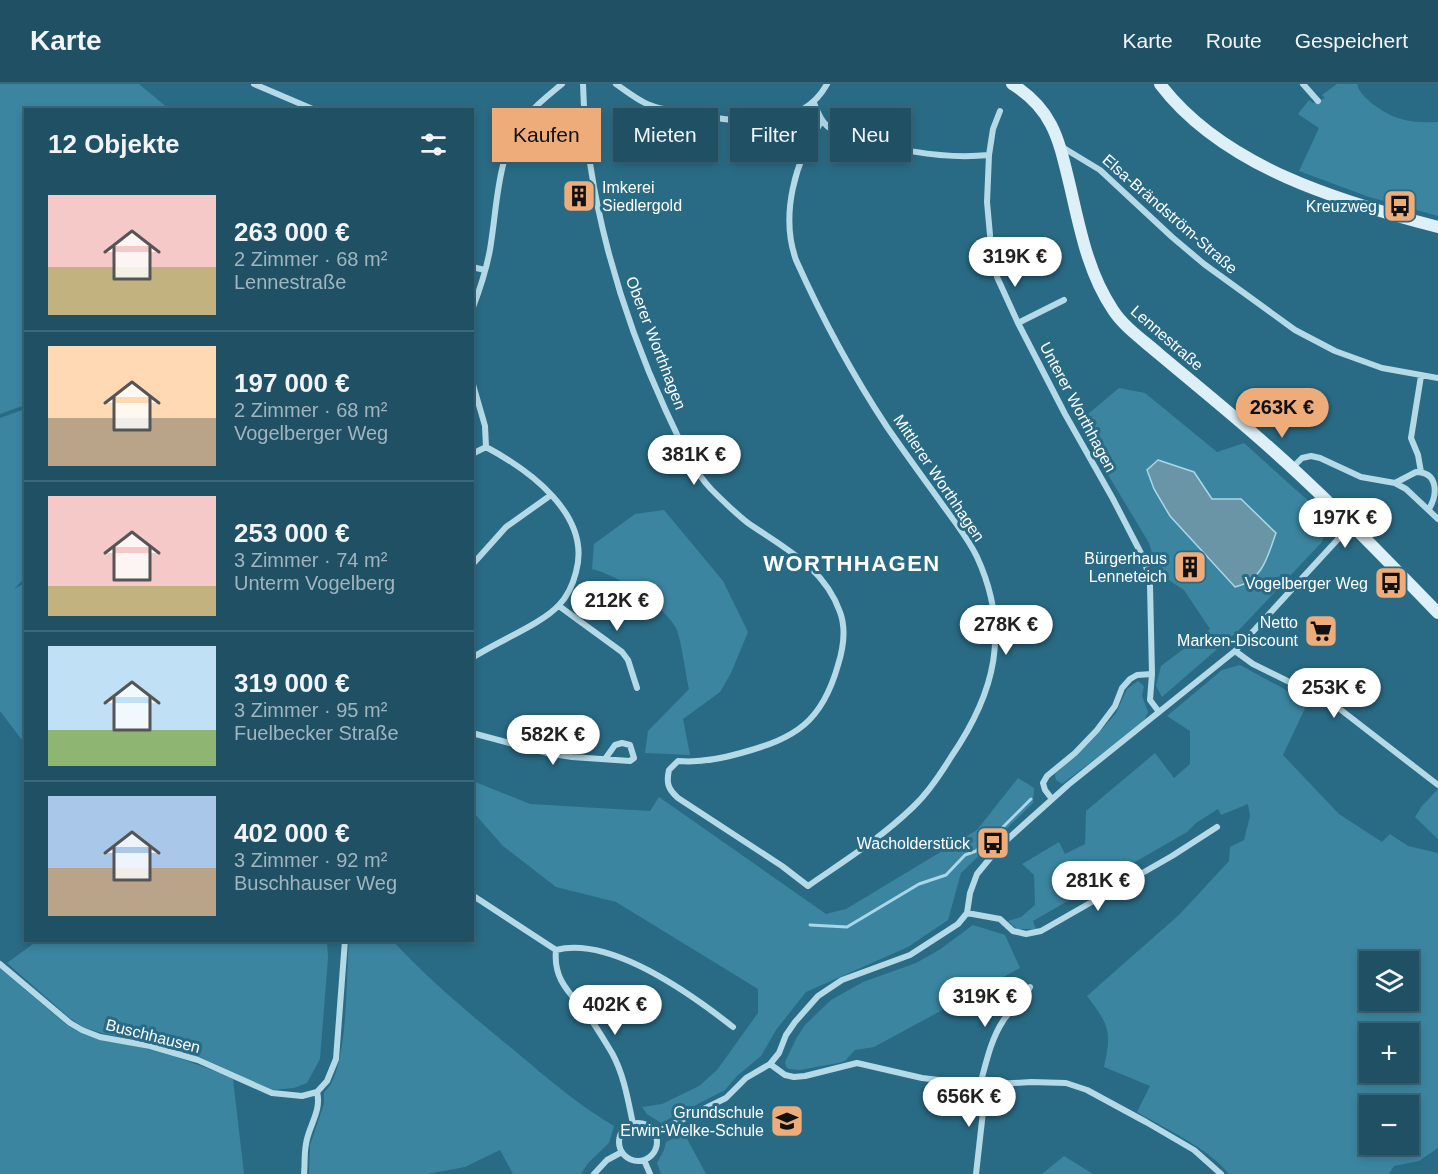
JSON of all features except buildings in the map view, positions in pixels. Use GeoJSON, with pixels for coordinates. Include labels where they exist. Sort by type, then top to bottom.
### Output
{"type":"FeatureCollection","features":[{"type":"Feature","properties":{"kind":"main road","name":"Lennestraße"},"geometry":{"type":"LineString","coordinates":[[1012,84],[1029,96],[1045,114],[1061,147],[1089,260],[1099,286],[1114,312],[1135,333],[1292,468],[1352,525],[1438,613]]}},
{"type":"Feature","properties":{"kind":"main road"},"geometry":{"type":"LineString","coordinates":[[1161,84],[1194,122],[1238,152],[1290,178],[1328,193],[1438,227]]}},
{"type":"Feature","properties":{"kind":"street"},"geometry":{"type":"LineString","coordinates":[[254,84],[310,108]]}},
{"type":"Feature","properties":{"kind":"street"},"geometry":{"type":"LineString","coordinates":[[474,303],[491,245],[499,180],[507,152],[526,117],[562,84]]}},
{"type":"Feature","properties":{"kind":"street","name":"Oberer Worthhagen"},"geometry":{"type":"LineString","coordinates":[[583,84],[591,160],[602,226],[625,309],[655,387],[683,448],[710,488],[746,521],[785,547],[808,566],[829,587],[841,614],[843,638],[834,681],[818,711],[807,723],[794,734],[769,745],[708,761],[678,761]]}},
{"type":"Feature","properties":{"kind":"street"},"geometry":{"type":"LineString","coordinates":[[616,84],[649,105],[733,122],[765,121],[785,116],[814,103],[827,84]]}},
{"type":"Feature","properties":{"kind":"street"},"geometry":{"type":"LineString","coordinates":[[1303,84],[1318,101]]}},
{"type":"Feature","properties":{"kind":"street"},"geometry":{"type":"LineString","coordinates":[[814,103],[821,122],[833,131],[902,151],[963,157],[989,155]]}},
{"type":"Feature","properties":{"kind":"street","name":"Unterer Worthhagen"},"geometry":{"type":"LineString","coordinates":[[999,111],[993,129],[989,155],[987,202],[991,246],[997,277],[1065,414],[1145,561],[1150,585],[1152,674],[1150,700],[1159,712]]}},
{"type":"Feature","properties":{"kind":"street","name":"Mittlerer Worthhagen"},"geometry":{"type":"LineString","coordinates":[[678,761],[669,770],[667,777],[669,790],[808,886],[860,851],[914,807],[961,744],[985,699],[993,670],[995,624],[988,588],[977,558],[964,534],[888,427],[852,370],[803,278],[789,242],[788,219],[799,168],[821,122]]}},
{"type":"Feature","properties":{"kind":"street","name":"Elsa-Brändström-Straße"},"geometry":{"type":"LineString","coordinates":[[1061,147],[1100,170],[1204,264],[1295,330],[1362,362],[1438,378]]}},
{"type":"Feature","properties":{"kind":"street"},"geometry":{"type":"LineString","coordinates":[[474,268],[484,270]]}},
{"type":"Feature","properties":{"kind":"street"},"geometry":{"type":"LineString","coordinates":[[1018,323],[1064,300]]}},
{"type":"Feature","properties":{"kind":"street"},"geometry":{"type":"LineString","coordinates":[[1421,376],[1411,438],[1418,455],[1421,472]]}},
{"type":"Feature","properties":{"kind":"street"},"geometry":{"type":"LineString","coordinates":[[474,388],[485,426],[486,447]]}},
{"type":"Feature","properties":{"kind":"street"},"geometry":{"type":"LineString","coordinates":[[474,453],[486,447]]}},
{"type":"Feature","properties":{"kind":"street"},"geometry":{"type":"LineString","coordinates":[[474,657],[559,606],[573,582],[579,562],[574,528],[551,495],[519,466],[486,447]]}},
{"type":"Feature","properties":{"kind":"street"},"geometry":{"type":"LineString","coordinates":[[1292,468],[1302,458],[1311,456],[1361,477],[1395,483],[1406,489],[1438,519]]}},
{"type":"Feature","properties":{"kind":"street"},"geometry":{"type":"LineString","coordinates":[[1395,483],[1411,473],[1421,472],[1428,475],[1435,484],[1436,497],[1429,509]]}},
{"type":"Feature","properties":{"kind":"street"},"geometry":{"type":"LineString","coordinates":[[474,563],[506,527],[551,495]]}},
{"type":"Feature","properties":{"kind":"street"},"geometry":{"type":"LineString","coordinates":[[655,1133],[726,1098],[746,1078],[770,1064],[779,1053],[786,1035],[795,1022],[818,996],[842,980],[910,955],[958,924],[967,913],[970,893],[977,874],[1000,846],[1052,799],[1235,651],[1352,525]]}},
{"type":"Feature","properties":{"kind":"street"},"geometry":{"type":"LineString","coordinates":[[559,606],[622,652],[628,660],[637,688]]}},
{"type":"Feature","properties":{"kind":"street"},"geometry":{"type":"LineString","coordinates":[[1235,651],[1253,664],[1332,703],[1438,785]]}},
{"type":"Feature","properties":{"kind":"street"},"geometry":{"type":"LineString","coordinates":[[1052,799],[1043,783],[1047,776],[1075,753],[1096,730],[1115,706],[1122,688],[1130,679],[1137,675],[1152,674]]}},
{"type":"Feature","properties":{"kind":"street"},"geometry":{"type":"LineString","coordinates":[[474,734],[547,753],[605,759],[630,761],[634,758],[630,745],[622,743],[615,745],[605,759]]}},
{"type":"Feature","properties":{"kind":"street"},"geometry":{"type":"LineString","coordinates":[[967,913],[1000,919],[1013,931],[1026,934],[1041,931],[1172,856],[1217,826]]}},
{"type":"Feature","properties":{"kind":"street"},"geometry":{"type":"LineString","coordinates":[[474,896],[556,950],[571,946],[601,952],[649,970],[680,988],[733,1027]]}},
{"type":"Feature","properties":{"kind":"street"},"geometry":{"type":"LineString","coordinates":[[304,1174],[306,1144],[318,1104],[317,1092],[327,1081],[336,1059],[345,942]]}},
{"type":"Feature","properties":{"kind":"street"},"geometry":{"type":"LineString","coordinates":[[556,950],[555,964],[561,981],[597,1029],[618,1065],[633,1124]]}},
{"type":"Feature","properties":{"kind":"street","name":"Buschhausen"},"geometry":{"type":"LineString","coordinates":[[0,964],[70,1023],[82,1030],[198,1060],[272,1093],[302,1096],[317,1092]]}},
{"type":"Feature","properties":{"kind":"street"},"geometry":{"type":"LineString","coordinates":[[976,1174],[983,1085],[998,1029],[1005,1017],[1027,994],[1030,987]]}},
{"type":"Feature","properties":{"kind":"street"},"geometry":{"type":"LineString","coordinates":[[770,1064],[785,1075],[794,1077],[816,1074],[857,1063],[922,1078],[983,1085],[1032,1082],[1066,1083],[1087,1090],[1194,1150],[1221,1174]]}},
{"type":"Feature","properties":{"kind":"street"},"geometry":{"type":"LineString","coordinates":[[633,1124],[646,1125],[655,1133],[657,1146],[654,1152],[644,1160],[634,1161],[622,1152],[619,1140],[624,1129],[633,1124]]}},
{"type":"Feature","properties":{"kind":"street"},"geometry":{"type":"LineString","coordinates":[[594,1174],[607,1160],[622,1152]]}},
{"type":"Feature","properties":{"kind":"street"},"geometry":{"type":"LineString","coordinates":[[644,1160],[650,1174]]}},
{"type":"Feature","properties":{"kind":"shaded area"},"geometry":{"type":"Polygon","coordinates":[[[0,84],[139,84],[168,108],[24,108],[24,405],[0,414],[0,84]]]}},
{"type":"Feature","properties":{"kind":"shaded area"},"geometry":{"type":"Polygon","coordinates":[[[1337,84],[1357,84],[1367,99],[1395,117],[1416,122],[1438,122],[1438,216],[1369,197],[1299,171],[1319,128],[1298,114],[1309,100],[1313,103],[1325,98],[1322,95],[1337,84]]]}},
{"type":"Feature","properties":{"kind":"shaded area"},"geometry":{"type":"Polygon","coordinates":[[[1119,388],[1145,393],[1217,452],[1244,443],[1324,515],[1326,530],[1322,542],[1238,631],[1162,697],[1156,686],[1161,666],[1210,629],[1184,590],[1159,574],[1149,543],[1092,448],[1082,419],[1119,388]]]}},
{"type":"Feature","properties":{"kind":"shaded area"},"geometry":{"type":"Polygon","coordinates":[[[24,409],[24,579],[14,589],[24,584],[24,743],[0,711],[0,418],[24,409]]]}},
{"type":"Feature","properties":{"kind":"shaded area"},"geometry":{"type":"Polygon","coordinates":[[[1158,460],[1194,472],[1212,499],[1241,499],[1276,533],[1263,566],[1252,579],[1235,587],[1170,516],[1154,489],[1147,470],[1158,460]]]}},
{"type":"Feature","properties":{"kind":"shaded area"},"geometry":{"type":"Polygon","coordinates":[[[664,510],[723,581],[748,632],[731,673],[720,692],[683,719],[690,755],[645,753],[648,731],[689,689],[676,628],[661,610],[639,592],[603,572],[592,569],[594,544],[635,514],[664,510]]]}},
{"type":"Feature","properties":{"kind":"shaded area"},"geometry":{"type":"Polygon","coordinates":[[[1240,665],[1308,702],[1283,755],[1339,814],[1382,842],[1390,834],[1408,846],[1438,853],[1438,1148],[1419,1161],[1394,1166],[1389,1174],[1229,1174],[1198,1147],[1137,1112],[1150,1086],[1104,1067],[1108,1045],[1107,1029],[1087,996],[1180,914],[1229,861],[1230,847],[1244,840],[1250,816],[1248,804],[1221,815],[1218,809],[1196,823],[1187,832],[1033,921],[1036,929],[1017,929],[1008,921],[1021,917],[1035,905],[1034,875],[1022,864],[1059,842],[1065,854],[1085,844],[1086,811],[1155,753],[1174,778],[1190,764],[1190,731],[1167,716],[1222,670],[1240,665]]]}},
{"type":"Feature","properties":{"kind":"shaded area"},"geometry":{"type":"Polygon","coordinates":[[[1138,681],[1144,686],[1142,696],[1148,712],[1143,723],[1062,784],[1056,780],[1055,774],[1104,727],[1116,713],[1127,689],[1138,681]]]}},
{"type":"Feature","properties":{"kind":"shaded area"},"geometry":{"type":"Polygon","coordinates":[[[1018,778],[1034,788],[1033,803],[961,873],[948,920],[908,947],[806,992],[776,1030],[761,1056],[737,1076],[725,1090],[661,1123],[647,1114],[642,1107],[662,1104],[699,1086],[717,1070],[758,1013],[758,989],[616,902],[556,887],[503,846],[474,813],[474,781],[530,804],[650,811],[659,797],[826,914],[846,909],[977,830],[1018,778]]]}},
{"type":"Feature","properties":{"kind":"shaded area"},"geometry":{"type":"Polygon","coordinates":[[[1438,789],[1438,839],[1415,817],[1438,789]]]}},
{"type":"Feature","properties":{"kind":"shaded area"},"geometry":{"type":"Polygon","coordinates":[[[973,925],[1005,935],[1020,968],[874,1047],[855,1050],[845,1061],[800,1070],[786,1067],[785,1062],[805,1025],[831,1000],[863,982],[916,963],[939,950],[973,925]]]}},
{"type":"Feature","properties":{"kind":"shaded area"},"geometry":{"type":"Polygon","coordinates":[[[36,942],[327,942],[328,958],[320,1059],[307,1083],[294,1088],[272,1090],[200,1057],[83,1027],[7,963],[36,942]]]}},
{"type":"Feature","properties":{"kind":"shaded area"},"geometry":{"type":"Polygon","coordinates":[[[349,942],[394,942],[483,1025],[563,1091],[614,1126],[609,1143],[588,1163],[581,1174],[513,1174],[500,1150],[465,1167],[427,1174],[309,1174],[310,1145],[324,1104],[324,1093],[332,1082],[337,1068],[344,1033],[349,942]]]}},
{"type":"Feature","properties":{"kind":"shaded area"},"geometry":{"type":"Polygon","coordinates":[[[0,968],[77,1031],[171,1056],[233,1079],[244,1174],[0,1174],[0,968]]]}},
{"type":"Feature","properties":{"kind":"shaded area"},"geometry":{"type":"Polygon","coordinates":[[[684,1133],[706,1174],[661,1174],[657,1163],[666,1142],[684,1133]]]}},
{"type":"Feature","properties":{"kind":"shaded area"},"geometry":{"type":"Polygon","coordinates":[[[1064,1156],[1093,1174],[1042,1174],[1064,1156]]]}},
{"type":"Feature","properties":{"kind":"waterway"},"geometry":{"type":"LineString","coordinates":[[810,925],[847,927],[919,884],[946,875],[965,855],[976,851],[997,833],[1031,799]]}},
{"type":"Feature","properties":{"kind":"place","name":"Imkerei Siedlergold"},"geometry":{"type":"Point","coordinates":[579,196]}},
{"type":"Feature","properties":{"kind":"place","name":"Kreuzweg"},"geometry":{"type":"Point","coordinates":[1400,206]}},
{"type":"Feature","properties":{"kind":"place","name":"Bürgerhaus Lenneteich"},"geometry":{"type":"Point","coordinates":[1190,567]}},
{"type":"Feature","properties":{"kind":"place","name":"Vogelberger Weg"},"geometry":{"type":"Point","coordinates":[1391,583]}},
{"type":"Feature","properties":{"kind":"place","name":"Netto Marken-Discount"},"geometry":{"type":"Point","coordinates":[1321,631]}},
{"type":"Feature","properties":{"kind":"place","name":"Wacholderstück"},"geometry":{"type":"Point","coordinates":[993,843]}},
{"type":"Feature","properties":{"kind":"place","name":"Grundschule Erwin-Welke-Schule"},"geometry":{"type":"Point","coordinates":[787,1121]}},
{"type":"Feature","properties":{"kind":"district","name":"WORTHHAGEN"},"geometry":{"type":"Point","coordinates":[852,563]}}]}
